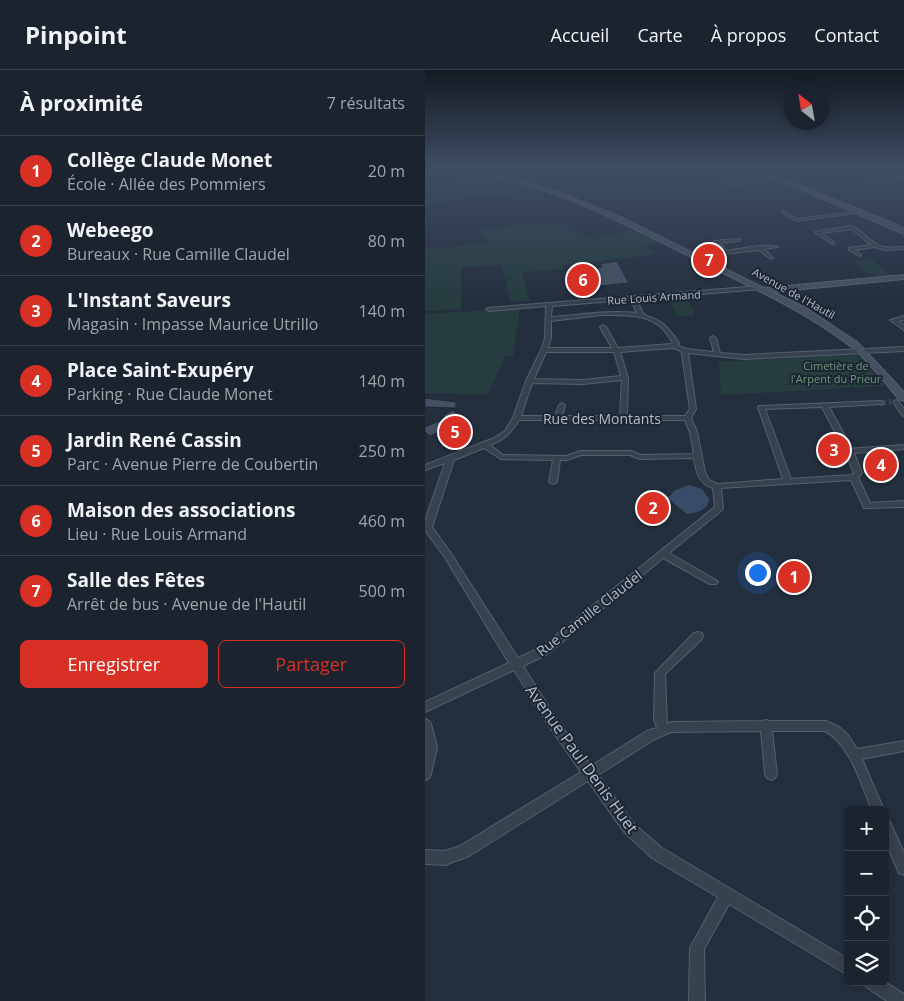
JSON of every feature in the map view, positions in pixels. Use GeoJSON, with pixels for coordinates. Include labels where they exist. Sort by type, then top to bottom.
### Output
{"type":"FeatureCollection","features":[{"type":"Feature","properties":{"kind":"street","name":"Avenue de l'Hautil"},"geometry":{"type":"LineString","coordinates":[[604,212],[654,235],[824,322],[861,351],[899,388],[899,401],[904,414]]}},
{"type":"Feature","properties":{"kind":"street"},"geometry":{"type":"LineString","coordinates":[[785,212],[805,225]]}},
{"type":"Feature","properties":{"kind":"street"},"geometry":{"type":"LineString","coordinates":[[796,220],[857,212]]}},
{"type":"Feature","properties":{"kind":"street"},"geometry":{"type":"LineString","coordinates":[[862,212],[904,232]]}},
{"type":"Feature","properties":{"kind":"street"},"geometry":{"type":"LineString","coordinates":[[832,243],[817,232],[850,227],[855,228],[875,246]]}},
{"type":"Feature","properties":{"kind":"street"},"geometry":{"type":"LineString","coordinates":[[726,252],[716,242],[738,240]]}},
{"type":"Feature","properties":{"kind":"street"},"geometry":{"type":"LineString","coordinates":[[696,256],[776,246]]}},
{"type":"Feature","properties":{"kind":"street"},"geometry":{"type":"LineString","coordinates":[[859,255],[851,249],[875,246],[887,249],[904,248]]}},
{"type":"Feature","properties":{"kind":"street"},"geometry":{"type":"LineString","coordinates":[[760,248],[771,258]]}},
{"type":"Feature","properties":{"kind":"street"},"geometry":{"type":"LineString","coordinates":[[762,289],[904,277]]}},
{"type":"Feature","properties":{"kind":"street","name":"Rue Louis Armand"},"geometry":{"type":"LineString","coordinates":[[489,309],[762,289]]}},
{"type":"Feature","properties":{"kind":"street"},"geometry":{"type":"LineString","coordinates":[[425,468],[485,445],[508,432],[517,418],[529,382],[545,350],[548,338],[549,304]]}},
{"type":"Feature","properties":{"kind":"street"},"geometry":{"type":"LineString","coordinates":[[637,304],[641,315]]}},
{"type":"Feature","properties":{"kind":"street"},"geometry":{"type":"LineString","coordinates":[[549,319],[608,314],[641,315],[654,319],[668,328],[676,343],[674,346]]}},
{"type":"Feature","properties":{"kind":"street"},"geometry":{"type":"LineString","coordinates":[[904,318],[893,320],[904,328]]}},
{"type":"Feature","properties":{"kind":"street"},"geometry":{"type":"LineString","coordinates":[[603,327],[616,350],[625,378],[623,418]]}},
{"type":"Feature","properties":{"kind":"street"},"geometry":{"type":"LineString","coordinates":[[713,338],[718,354]]}},
{"type":"Feature","properties":{"kind":"street"},"geometry":{"type":"LineString","coordinates":[[545,350],[616,350],[674,346],[684,351],[744,357],[904,349]]}},
{"type":"Feature","properties":{"kind":"street"},"geometry":{"type":"LineString","coordinates":[[684,351],[693,409],[687,418],[693,427],[705,480],[717,486],[854,477],[858,473],[847,448],[904,447]]}},
{"type":"Feature","properties":{"kind":"street"},"geometry":{"type":"LineString","coordinates":[[529,382],[583,382],[625,378]]}},
{"type":"Feature","properties":{"kind":"street"},"geometry":{"type":"LineString","coordinates":[[787,482],[761,407],[880,403]]}},
{"type":"Feature","properties":{"kind":"street"},"geometry":{"type":"LineString","coordinates":[[557,419],[561,405]]}},
{"type":"Feature","properties":{"kind":"street"},"geometry":{"type":"LineString","coordinates":[[825,406],[841,436]]}},
{"type":"Feature","properties":{"kind":"street","name":"Rue des Montants"},"geometry":{"type":"LineString","coordinates":[[517,418],[687,418]]}},
{"type":"Feature","properties":{"kind":"street"},"geometry":{"type":"LineString","coordinates":[[485,445],[501,457],[567,458],[580,453],[631,453],[640,457],[699,456]]}},
{"type":"Feature","properties":{"kind":"street"},"geometry":{"type":"LineString","coordinates":[[427,525],[450,460],[448,458]]}},
{"type":"Feature","properties":{"kind":"street"},"geometry":{"type":"LineString","coordinates":[[553,482],[557,458]]}},
{"type":"Feature","properties":{"kind":"street"},"geometry":{"type":"LineString","coordinates":[[854,477],[867,506],[904,504]]}},
{"type":"Feature","properties":{"kind":"street","name":"Rue Camille Claudel"},"geometry":{"type":"LineString","coordinates":[[425,707],[544,651],[719,508],[717,486]]}},
{"type":"Feature","properties":{"kind":"street","name":"Avenue Paul Denis Huet"},"geometry":{"type":"LineString","coordinates":[[427,525],[553,723],[638,838],[657,853],[844,966]]}},
{"type":"Feature","properties":{"kind":"street"},"geometry":{"type":"LineString","coordinates":[[663,554],[713,582]]}},
{"type":"Feature","properties":{"kind":"street"},"geometry":{"type":"LineString","coordinates":[[663,729],[660,720],[660,673],[698,636]]}},
{"type":"Feature","properties":{"kind":"street"},"geometry":{"type":"LineString","coordinates":[[425,724],[431,747],[425,774]]}},
{"type":"Feature","properties":{"kind":"street"},"geometry":{"type":"LineString","coordinates":[[766,725],[771,774]]}},
{"type":"Feature","properties":{"kind":"street"},"geometry":{"type":"LineString","coordinates":[[425,857],[445,858],[464,851],[663,729],[671,726],[766,725],[826,726],[834,728],[846,739],[876,806]]}},
{"type":"Feature","properties":{"kind":"street"},"geometry":{"type":"LineString","coordinates":[[853,755],[904,746]]}},
{"type":"Feature","properties":{"kind":"street"},"geometry":{"type":"LineString","coordinates":[[889,835],[904,868]]}},
{"type":"Feature","properties":{"kind":"street"},"geometry":{"type":"LineString","coordinates":[[697,1001],[697,948],[727,894]]}},
{"type":"Feature","properties":{"kind":"street"},"geometry":{"type":"LineString","coordinates":[[877,986],[901,1001]]}},
{"type":"Feature","properties":{"kind":"green space"},"geometry":{"type":"Polygon","coordinates":[[[540,222],[546,226],[559,224],[592,239],[634,229],[660,242],[644,246],[657,254],[562,266],[564,269],[522,272],[530,301],[510,302],[502,265],[461,267],[461,309],[425,311],[425,249],[489,243],[479,230],[540,222]]]}},
{"type":"Feature","properties":{"kind":"green space"},"geometry":{"type":"Polygon","coordinates":[[[872,259],[891,276],[871,274],[853,261],[872,259]]]}},
{"type":"Feature","properties":{"kind":"green space"},"geometry":{"type":"Polygon","coordinates":[[[687,297],[695,315],[677,316],[669,298],[687,297]]]}},
{"type":"Feature","properties":{"kind":"green space"},"geometry":{"type":"Polygon","coordinates":[[[520,308],[513,356],[505,356],[488,395],[425,393],[425,314],[520,308]]]}},
{"type":"Feature","properties":{"kind":"green space","name":"Cimetière de l'Arpent du Prieur"},"geometry":{"type":"Polygon","coordinates":[[[857,354],[885,386],[721,395],[719,362],[857,354]]]}},
{"type":"Feature","properties":{"kind":"water"},"geometry":{"type":"Polygon","coordinates":[[[688,485],[702,489],[709,499],[707,506],[695,513],[687,514],[670,500],[650,501],[648,499],[670,496],[674,491],[688,485]]]}},
{"type":"Feature","properties":{"kind":"building"},"geometry":{"type":"Polygon","coordinates":[[[617,261],[629,283],[582,288],[573,270],[602,267],[600,264],[617,261]]]}},
{"type":"Feature","properties":{"kind":"building"},"geometry":{"type":"Polygon","coordinates":[[[425,398],[456,402],[456,408],[425,407],[425,398]]]}},
{"type":"Feature","properties":{"kind":"building"},"geometry":{"type":"Polygon","coordinates":[[[453,410],[466,419],[430,436],[425,432],[425,427],[446,418],[442,416],[453,410]]]}},
{"type":"Feature","properties":{"kind":"tunnel"},"geometry":{"type":"LineString","coordinates":[[880,403],[891,402]]}},
{"type":"Feature","properties":{"kind":"tunnel"},"geometry":{"type":"LineString","coordinates":[[842,438],[846,446]]}},
{"type":"Feature","properties":{"kind":"place","name":"Salle des Fêtes"},"geometry":{"type":"Point","coordinates":[709,260]}},
{"type":"Feature","properties":{"kind":"place","name":"Maison des associations"},"geometry":{"type":"Point","coordinates":[583,280]}},
{"type":"Feature","properties":{"kind":"place","name":"Jardin René Cassin"},"geometry":{"type":"Point","coordinates":[455,432]}},
{"type":"Feature","properties":{"kind":"place","name":"L'Instant Saveurs"},"geometry":{"type":"Point","coordinates":[834,450]}},
{"type":"Feature","properties":{"kind":"place","name":"Place Saint-Exupéry"},"geometry":{"type":"Point","coordinates":[881,465]}},
{"type":"Feature","properties":{"kind":"place","name":"Webeego"},"geometry":{"type":"Point","coordinates":[653,508]}},
{"type":"Feature","properties":{"kind":"place","name":"Collège Claude Monet"},"geometry":{"type":"Point","coordinates":[794,577]}}]}
